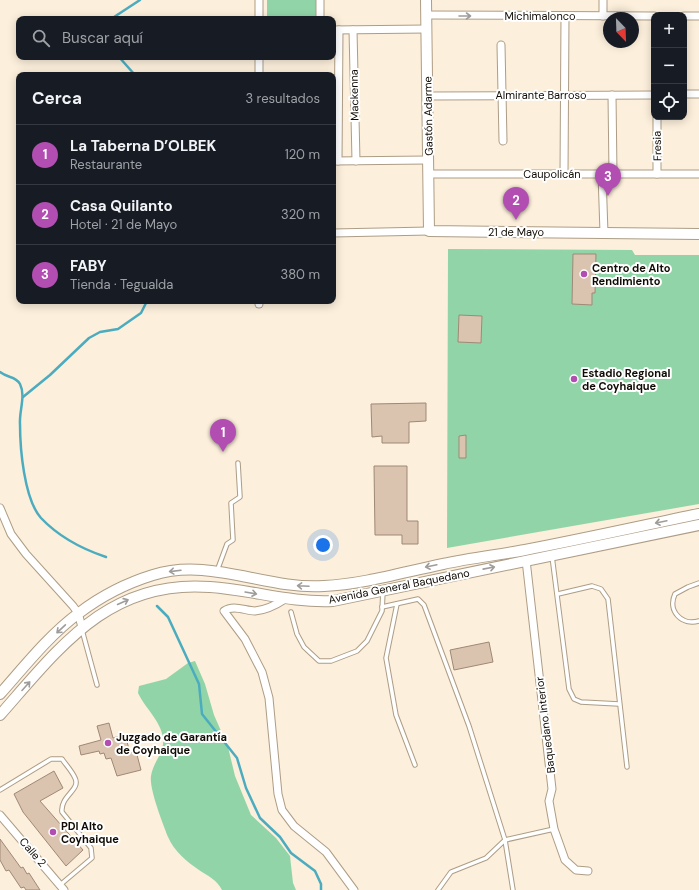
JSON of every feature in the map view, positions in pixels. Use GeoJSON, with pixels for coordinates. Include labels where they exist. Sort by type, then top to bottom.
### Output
{"type":"FeatureCollection","features":[{"type":"Feature","properties":{"kind":"main road","name":"Gastón Adarme"},"geometry":{"type":"LineString","coordinates":[[426,0],[429,231]]}},
{"type":"Feature","properties":{"kind":"main road","name":"21 de Mayo"},"geometry":{"type":"LineString","coordinates":[[429,231],[699,234]]}},
{"type":"Feature","properties":{"kind":"main road","name":"Avenida General Baquedano"},"geometry":{"type":"LineString","coordinates":[[0,694],[49,641],[78,613],[104,597],[153,575],[180,570],[217,571],[263,581],[304,587],[350,584],[699,514]]}},
{"type":"Feature","properties":{"kind":"main road","name":"Avenida General Baquedano"},"geometry":{"type":"LineString","coordinates":[[0,715],[67,641],[82,627],[102,613],[131,598],[150,592],[169,589],[210,587],[310,602],[334,601],[699,525]]}},
{"type":"Feature","properties":{"kind":"street"},"geometry":{"type":"LineString","coordinates":[[259,0],[259,16]]}},
{"type":"Feature","properties":{"kind":"street"},"geometry":{"type":"LineString","coordinates":[[320,0],[320,16]]}},
{"type":"Feature","properties":{"kind":"street"},"geometry":{"type":"LineString","coordinates":[[603,0],[603,12]]}},
{"type":"Feature","properties":{"kind":"street","name":"Michimalonco"},"geometry":{"type":"LineString","coordinates":[[426,16],[603,16]]}},
{"type":"Feature","properties":{"kind":"street"},"geometry":{"type":"LineString","coordinates":[[564,174],[565,16]]}},
{"type":"Feature","properties":{"kind":"street","name":"Michimalonco"},"geometry":{"type":"LineString","coordinates":[[639,16],[651,16]]}},
{"type":"Feature","properties":{"kind":"street"},"geometry":{"type":"LineString","coordinates":[[687,16],[699,16]]}},
{"type":"Feature","properties":{"kind":"street"},"geometry":{"type":"LineString","coordinates":[[336,30],[427,29]]}},
{"type":"Feature","properties":{"kind":"street","name":"Mackenna"},"geometry":{"type":"LineString","coordinates":[[353,30],[356,160]]}},
{"type":"Feature","properties":{"kind":"street"},"geometry":{"type":"LineString","coordinates":[[501,45],[503,141]]}},
{"type":"Feature","properties":{"kind":"street"},"geometry":{"type":"LineString","coordinates":[[259,60],[259,72]]}},
{"type":"Feature","properties":{"kind":"street","name":"Mackenna"},"geometry":{"type":"LineString","coordinates":[[336,60],[336,72]]}},
{"type":"Feature","properties":{"kind":"street"},"geometry":{"type":"LineString","coordinates":[[687,94],[699,94]]}},
{"type":"Feature","properties":{"kind":"street"},"geometry":{"type":"LineString","coordinates":[[612,95],[613,174]]}},
{"type":"Feature","properties":{"kind":"street","name":"Almirante Barroso"},"geometry":{"type":"LineString","coordinates":[[428,96],[651,95]]}},
{"type":"Feature","properties":{"kind":"street","name":"Fresia"},"geometry":{"type":"LineString","coordinates":[[657,120],[657,174]]}},
{"type":"Feature","properties":{"kind":"street"},"geometry":{"type":"LineString","coordinates":[[336,161],[428,160]]}},
{"type":"Feature","properties":{"kind":"street","name":"Caupolicán"},"geometry":{"type":"LineString","coordinates":[[428,174],[699,174]]}},
{"type":"Feature","properties":{"kind":"street"},"geometry":{"type":"LineString","coordinates":[[602,174],[604,233]]}},
{"type":"Feature","properties":{"kind":"street","name":"21 de Mayo"},"geometry":{"type":"LineString","coordinates":[[336,233],[429,231]]}},
{"type":"Feature","properties":{"kind":"street"},"geometry":{"type":"LineString","coordinates":[[0,508],[11,534],[26,554],[63,594],[78,613],[82,627]]}},
{"type":"Feature","properties":{"kind":"street","name":"Baquedano Interior"},"geometry":{"type":"LineString","coordinates":[[526,560],[552,789],[549,801],[554,829],[565,860],[576,870],[588,871]]}},
{"type":"Feature","properties":{"kind":"street"},"geometry":{"type":"LineString","coordinates":[[285,599],[267,609],[255,611],[235,608],[224,611],[245,639],[262,672],[269,698],[278,794],[282,810],[294,826],[326,852],[354,890]]}},
{"type":"Feature","properties":{"kind":"street","name":"Calle 2"},"geometry":{"type":"LineString","coordinates":[[0,815],[62,887]]}},
{"type":"Feature","properties":{"kind":"lane"},"geometry":{"type":"LineString","coordinates":[[217,571],[227,544],[233,540],[231,504],[240,497],[238,463]]}},
{"type":"Feature","properties":{"kind":"lane"},"geometry":{"type":"LineString","coordinates":[[552,555],[569,689],[574,699],[581,702],[619,704]]}},
{"type":"Feature","properties":{"kind":"lane"},"geometry":{"type":"LineString","coordinates":[[699,583],[675,594],[673,604],[675,613],[681,620],[690,623],[699,621]]}},
{"type":"Feature","properties":{"kind":"lane"},"geometry":{"type":"LineString","coordinates":[[558,594],[592,586],[601,589],[608,599],[627,767]]}},
{"type":"Feature","properties":{"kind":"lane"},"geometry":{"type":"LineString","coordinates":[[291,612],[297,634],[304,648],[319,661],[326,662],[357,650],[367,640],[382,611],[383,590]]}},
{"type":"Feature","properties":{"kind":"lane"},"geometry":{"type":"LineString","coordinates":[[382,607],[418,599],[424,605],[469,726],[505,840],[513,890]]}},
{"type":"Feature","properties":{"kind":"lane"},"geometry":{"type":"LineString","coordinates":[[397,604],[386,658],[396,715],[415,765]]}},
{"type":"Feature","properties":{"kind":"lane"},"geometry":{"type":"LineString","coordinates":[[82,627],[98,685]]}},
{"type":"Feature","properties":{"kind":"lane"},"geometry":{"type":"LineString","coordinates":[[0,790],[51,759],[57,758],[62,759],[76,778],[76,785],[74,789],[63,800],[61,805],[62,812],[91,848],[92,858],[62,887]]}},
{"type":"Feature","properties":{"kind":"lane"},"geometry":{"type":"LineString","coordinates":[[438,890],[452,872],[486,858],[505,840],[554,829]]}},
{"type":"Feature","properties":{"kind":"green space"},"geometry":{"type":"Polygon","coordinates":[[[267,0],[321,0],[322,16],[267,16],[267,0]]]}},
{"type":"Feature","properties":{"kind":"green space","name":"Estadio Regional de Coyhaique"},"geometry":{"type":"Polygon","coordinates":[[[448,249],[632,250],[635,255],[699,255],[699,504],[447,548],[448,249]]]}},
{"type":"Feature","properties":{"kind":"green space"},"geometry":{"type":"Polygon","coordinates":[[[195,661],[205,684],[214,715],[228,747],[235,776],[251,815],[276,838],[290,856],[293,883],[296,890],[222,890],[209,876],[194,867],[181,856],[168,837],[157,806],[151,782],[152,771],[162,748],[162,732],[138,693],[139,686],[166,679],[188,663],[195,661]]]}},
{"type":"Feature","properties":{"kind":"building","name":"Centro de Alto Rendimiento"},"geometry":{"type":"Polygon","coordinates":[[[573,254],[596,254],[595,293],[592,293],[592,305],[572,304],[573,254]]]}},
{"type":"Feature","properties":{"kind":"building"},"geometry":{"type":"Polygon","coordinates":[[[459,315],[482,316],[481,343],[458,342],[459,315]]]}},
{"type":"Feature","properties":{"kind":"building"},"geometry":{"type":"Polygon","coordinates":[[[426,403],[426,421],[409,422],[409,443],[382,443],[382,436],[372,437],[371,404],[426,403]]]}},
{"type":"Feature","properties":{"kind":"building"},"geometry":{"type":"Polygon","coordinates":[[[466,435],[466,458],[459,458],[459,436],[466,435]]]}},
{"type":"Feature","properties":{"kind":"building"},"geometry":{"type":"Polygon","coordinates":[[[374,466],[407,466],[407,521],[418,521],[418,544],[402,544],[402,535],[375,535],[374,466]]]}},
{"type":"Feature","properties":{"kind":"building"},"geometry":{"type":"Polygon","coordinates":[[[489,642],[493,662],[454,670],[450,650],[489,642]]]}},
{"type":"Feature","properties":{"kind":"building"},"geometry":{"type":"Polygon","coordinates":[[[109,723],[113,738],[125,734],[130,753],[136,751],[141,770],[117,776],[111,758],[106,759],[104,753],[100,754],[99,751],[81,755],[79,746],[101,740],[97,726],[109,723]]]}},
{"type":"Feature","properties":{"kind":"building","name":"PDI Alto Coyhaique"},"geometry":{"type":"Polygon","coordinates":[[[54,771],[63,788],[40,801],[83,850],[66,866],[23,812],[14,794],[54,771]]]}},
{"type":"Feature","properties":{"kind":"building"},"geometry":{"type":"Polygon","coordinates":[[[0,839],[21,868],[23,867],[27,874],[29,873],[40,890],[26,890],[24,887],[21,888],[9,870],[6,871],[0,860],[0,839]]]}},
{"type":"Feature","properties":{"kind":"waterway"},"geometry":{"type":"LineString","coordinates":[[116,16],[140,0]]}},
{"type":"Feature","properties":{"kind":"waterway"},"geometry":{"type":"LineString","coordinates":[[122,60],[132,72]]}},
{"type":"Feature","properties":{"kind":"waterway"},"geometry":{"type":"LineString","coordinates":[[23,397],[50,375],[89,338],[100,332],[118,329],[141,313],[146,304]]}},
{"type":"Feature","properties":{"kind":"waterway"},"geometry":{"type":"LineString","coordinates":[[0,372],[18,381],[22,389],[20,419],[22,459],[27,486],[35,509],[41,518],[63,537],[88,550],[106,557]]}},
{"type":"Feature","properties":{"kind":"waterway"},"geometry":{"type":"LineString","coordinates":[[157,606],[168,617],[199,684],[202,714],[237,758],[246,788],[260,818],[280,837],[291,853],[315,871],[321,884],[321,890]]}},
{"type":"Feature","properties":{"kind":"place","name":"FABY"},"geometry":{"type":"Point","coordinates":[608,196]}},
{"type":"Feature","properties":{"kind":"place","name":"Casa Quilanto"},"geometry":{"type":"Point","coordinates":[516,220]}},
{"type":"Feature","properties":{"kind":"place","name":"Centro de Alto Rendimiento"},"geometry":{"type":"Point","coordinates":[584,274]}},
{"type":"Feature","properties":{"kind":"place","name":"Estadio Regional de Coyhaique"},"geometry":{"type":"Point","coordinates":[574,379]}},
{"type":"Feature","properties":{"kind":"place","name":"La Taberna D’OLBEK"},"geometry":{"type":"Point","coordinates":[223,452]}},
{"type":"Feature","properties":{"kind":"place","name":"Juzgado de Garantía de Coyhaique"},"geometry":{"type":"Point","coordinates":[108,743]}},
{"type":"Feature","properties":{"kind":"place","name":"PDI Alto Coyhaique"},"geometry":{"type":"Point","coordinates":[53,832]}}]}
